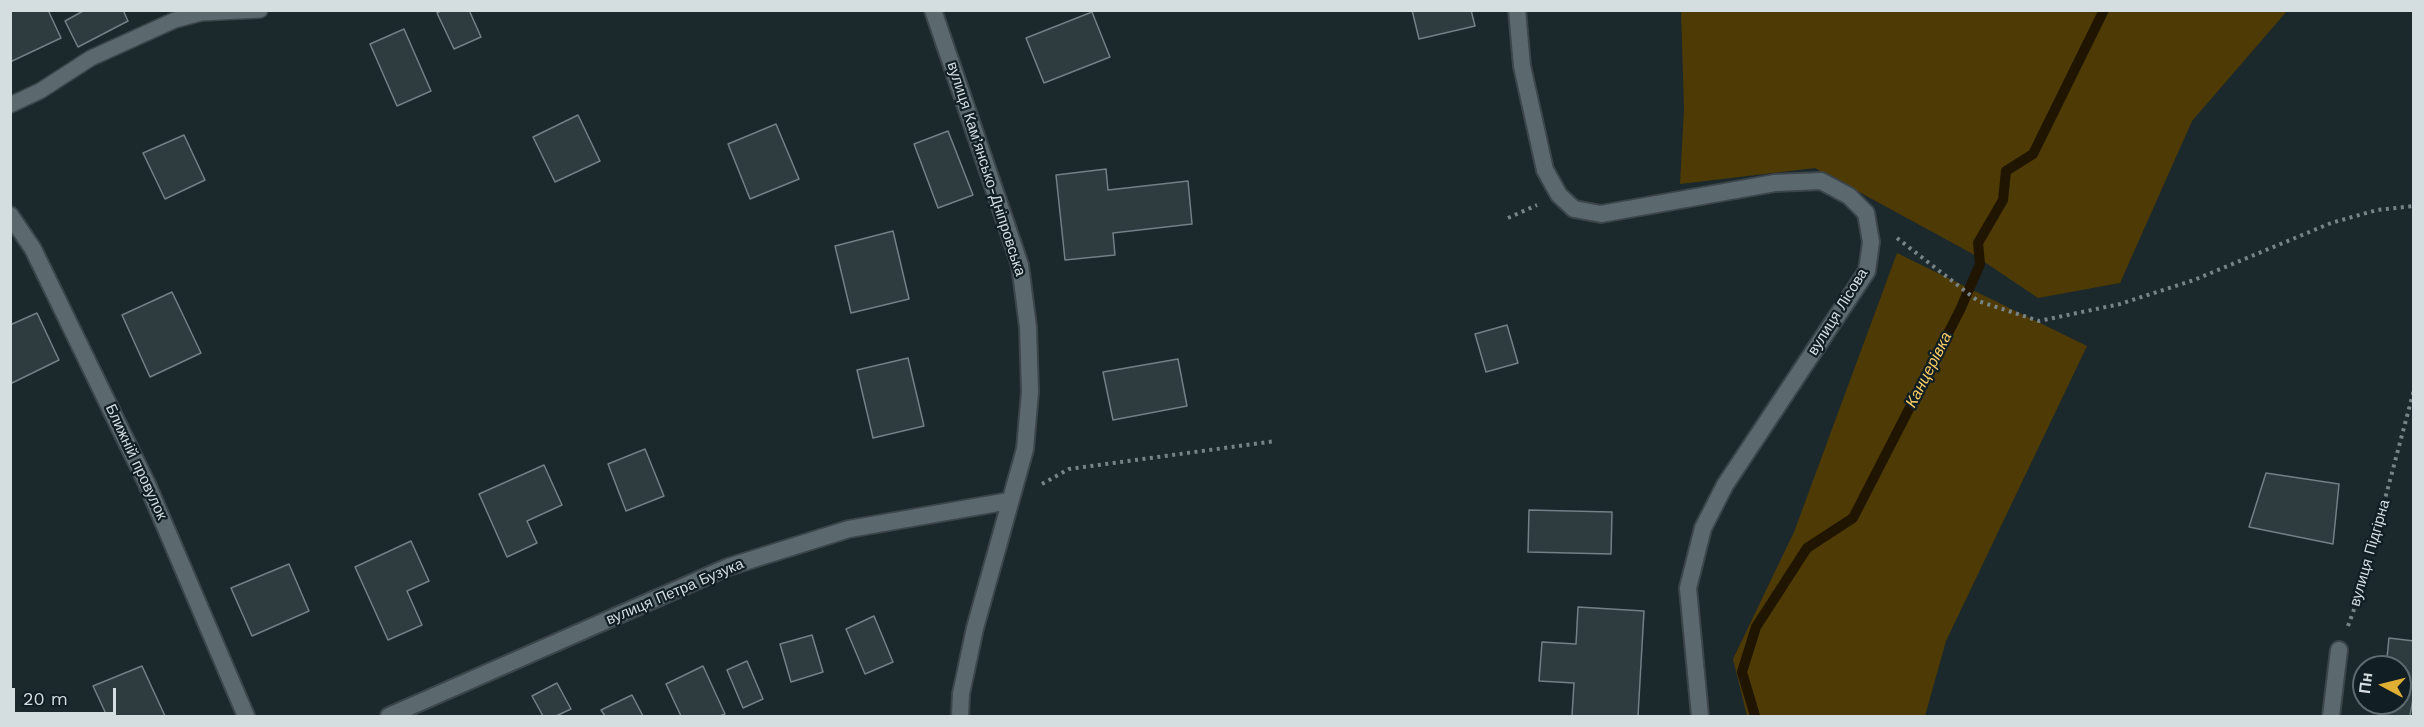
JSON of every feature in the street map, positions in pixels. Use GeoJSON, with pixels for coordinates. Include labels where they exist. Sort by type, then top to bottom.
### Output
{"type":"FeatureCollection","features":[{"type":"Feature","properties":{"kind":"street","name":"вулиця Кам’янсько-Дніпровська"},"geometry":{"type":"LineString","coordinates":[[933,10],[1020,265],[1029,327],[1030,392],[1024,449],[975,628],[962,694],[960,717]]}},
{"type":"Feature","properties":{"kind":"street"},"geometry":{"type":"LineString","coordinates":[[1517,10],[1522,66],[1545,170],[1559,195],[1574,209],[1601,214],[1774,183],[1821,181],[1849,196],[1866,213]]}},
{"type":"Feature","properties":{"kind":"street","name":"вулиця Лісова"},"geometry":{"type":"LineString","coordinates":[[1700,717],[1688,588],[1703,528],[1725,485],[1867,271],[1871,242],[1866,213]]}},
{"type":"Feature","properties":{"kind":"street","name":"Ближній провулок"},"geometry":{"type":"LineString","coordinates":[[10,215],[33,249],[147,484],[246,717]]}},
{"type":"Feature","properties":{"kind":"street","name":"вулиця Петра Бузука"},"geometry":{"type":"LineString","coordinates":[[389,717],[728,567],[849,529],[1009,501]]}},
{"type":"Feature","properties":{"kind":"street"},"geometry":{"type":"LineString","coordinates":[[2331,717],[2339,650]]}},
{"type":"Feature","properties":{"kind":"lane"},"geometry":{"type":"LineString","coordinates":[[10,105],[40,91],[91,58],[175,20],[201,13],[260,10]]}},
{"type":"Feature","properties":{"kind":"path"},"geometry":{"type":"LineString","coordinates":[[1866,213],[1958,288],[1978,301],[2039,321],[2120,304],[2194,280],[2331,223],[2377,210],[2414,206]]}},
{"type":"Feature","properties":{"kind":"path","name":"вулиця Підгірна"},"geometry":{"type":"LineString","coordinates":[[2339,650],[2360,593],[2414,390]]}},
{"type":"Feature","properties":{"kind":"path"},"geometry":{"type":"LineString","coordinates":[[1009,501],[1069,469],[1276,441]]}},
{"type":"Feature","properties":{"kind":"shaded area"},"geometry":{"type":"Polygon","coordinates":[[[1681,11],[2287,11],[2192,121],[2120,283],[2038,298],[1971,253],[1815,168],[1680,184],[1684,108],[1681,11]]]}},
{"type":"Feature","properties":{"kind":"shaded area"},"geometry":{"type":"Polygon","coordinates":[[[1897,253],[2087,346],[1946,641],[1925,716],[1747,716],[1733,659],[1794,532],[1897,253]]]}},
{"type":"Feature","properties":{"kind":"building"},"geometry":{"type":"Polygon","coordinates":[[[10,10],[48,10],[61,38],[10,62],[10,10]]]}},
{"type":"Feature","properties":{"kind":"building"},"geometry":{"type":"Polygon","coordinates":[[[85,10],[123,10],[128,21],[78,47],[65,21],[85,10]]]}},
{"type":"Feature","properties":{"kind":"building"},"geometry":{"type":"Polygon","coordinates":[[[442,10],[469,10],[481,37],[454,49],[437,13],[442,10]]]}},
{"type":"Feature","properties":{"kind":"building"},"geometry":{"type":"Polygon","coordinates":[[[1412,10],[1471,10],[1475,26],[1419,39],[1412,10]]]}},
{"type":"Feature","properties":{"kind":"building"},"geometry":{"type":"Polygon","coordinates":[[[1092,12],[1110,57],[1044,83],[1026,38],[1092,12]]]}},
{"type":"Feature","properties":{"kind":"building"},"geometry":{"type":"Polygon","coordinates":[[[404,29],[431,91],[397,106],[370,44],[404,29]]]}},
{"type":"Feature","properties":{"kind":"building"},"geometry":{"type":"Polygon","coordinates":[[[578,115],[600,161],[555,182],[533,137],[578,115]]]}},
{"type":"Feature","properties":{"kind":"building"},"geometry":{"type":"Polygon","coordinates":[[[776,124],[799,179],[750,199],[728,144],[776,124]]]}},
{"type":"Feature","properties":{"kind":"building"},"geometry":{"type":"Polygon","coordinates":[[[948,131],[973,195],[938,208],[914,144],[948,131]]]}},
{"type":"Feature","properties":{"kind":"building"},"geometry":{"type":"Polygon","coordinates":[[[184,135],[205,180],[165,199],[143,153],[184,135]]]}},
{"type":"Feature","properties":{"kind":"building"},"geometry":{"type":"Polygon","coordinates":[[[1106,169],[1108,190],[1188,181],[1192,224],[1113,233],[1115,255],[1065,260],[1056,175],[1106,169]]]}},
{"type":"Feature","properties":{"kind":"building"},"geometry":{"type":"Polygon","coordinates":[[[893,231],[909,299],[851,313],[835,246],[893,231]]]}},
{"type":"Feature","properties":{"kind":"building"},"geometry":{"type":"Polygon","coordinates":[[[172,292],[201,353],[150,377],[122,315],[172,292]]]}},
{"type":"Feature","properties":{"kind":"building"},"geometry":{"type":"Polygon","coordinates":[[[37,313],[59,360],[10,384],[10,325],[37,313]]]}},
{"type":"Feature","properties":{"kind":"building"},"geometry":{"type":"Polygon","coordinates":[[[1507,325],[1518,363],[1486,372],[1475,334],[1507,325]]]}},
{"type":"Feature","properties":{"kind":"building"},"geometry":{"type":"Polygon","coordinates":[[[908,358],[924,426],[873,438],[857,370],[908,358]]]}},
{"type":"Feature","properties":{"kind":"building"},"geometry":{"type":"Polygon","coordinates":[[[1178,359],[1187,406],[1113,420],[1103,372],[1178,359]]]}},
{"type":"Feature","properties":{"kind":"building"},"geometry":{"type":"Polygon","coordinates":[[[645,449],[664,496],[626,511],[608,464],[645,449]]]}},
{"type":"Feature","properties":{"kind":"building"},"geometry":{"type":"Polygon","coordinates":[[[544,465],[562,505],[527,521],[537,543],[507,557],[479,494],[544,465]]]}},
{"type":"Feature","properties":{"kind":"building"},"geometry":{"type":"Polygon","coordinates":[[[2266,473],[2339,484],[2333,544],[2249,527],[2266,473]]]}},
{"type":"Feature","properties":{"kind":"building"},"geometry":{"type":"Polygon","coordinates":[[[1529,510],[1612,512],[1611,554],[1528,552],[1529,510]]]}},
{"type":"Feature","properties":{"kind":"building"},"geometry":{"type":"Polygon","coordinates":[[[411,541],[429,581],[407,591],[422,625],[388,640],[355,567],[411,541]]]}},
{"type":"Feature","properties":{"kind":"building"},"geometry":{"type":"Polygon","coordinates":[[[289,564],[309,611],[252,636],[231,588],[289,564]]]}},
{"type":"Feature","properties":{"kind":"building"},"geometry":{"type":"Polygon","coordinates":[[[1578,607],[1644,611],[1638,716],[1572,716],[1574,683],[1539,681],[1542,642],[1576,644],[1578,607]]]}},
{"type":"Feature","properties":{"kind":"building"},"geometry":{"type":"Polygon","coordinates":[[[874,616],[893,662],[865,674],[846,629],[874,616]]]}},
{"type":"Feature","properties":{"kind":"building"},"geometry":{"type":"Polygon","coordinates":[[[812,635],[823,672],[791,682],[780,644],[812,635]]]}},
{"type":"Feature","properties":{"kind":"building"},"geometry":{"type":"Polygon","coordinates":[[[2389,638],[2414,641],[2412,704],[2412,655],[2387,655],[2389,638]]]}},
{"type":"Feature","properties":{"kind":"building"},"geometry":{"type":"Polygon","coordinates":[[[747,661],[763,699],[743,708],[727,670],[747,661]]]}},
{"type":"Feature","properties":{"kind":"building"},"geometry":{"type":"Polygon","coordinates":[[[142,666],[165,716],[107,716],[93,686],[142,666]]]}},
{"type":"Feature","properties":{"kind":"building"},"geometry":{"type":"Polygon","coordinates":[[[703,666],[725,714],[681,716],[666,684],[703,666]]]}},
{"type":"Feature","properties":{"kind":"building"},"geometry":{"type":"Polygon","coordinates":[[[557,683],[571,709],[556,716],[543,716],[532,696],[557,683]]]}},
{"type":"Feature","properties":{"kind":"building"},"geometry":{"type":"Polygon","coordinates":[[[632,695],[643,716],[605,716],[601,710],[632,695]]]}},
{"type":"Feature","properties":{"kind":"building"},"geometry":{"type":"Polygon","coordinates":[[[2379,715],[2410,715],[2410,716],[2379,715]]]}},
{"type":"Feature","properties":{"kind":"waterway","name":"Канцерівка"},"geometry":{"type":"LineString","coordinates":[[1755,716],[1742,672],[1756,627],[1807,548],[1853,518],[1960,310],[1980,264],[1978,243],[2003,200],[2006,171],[2033,154],[2104,10]]}}]}
